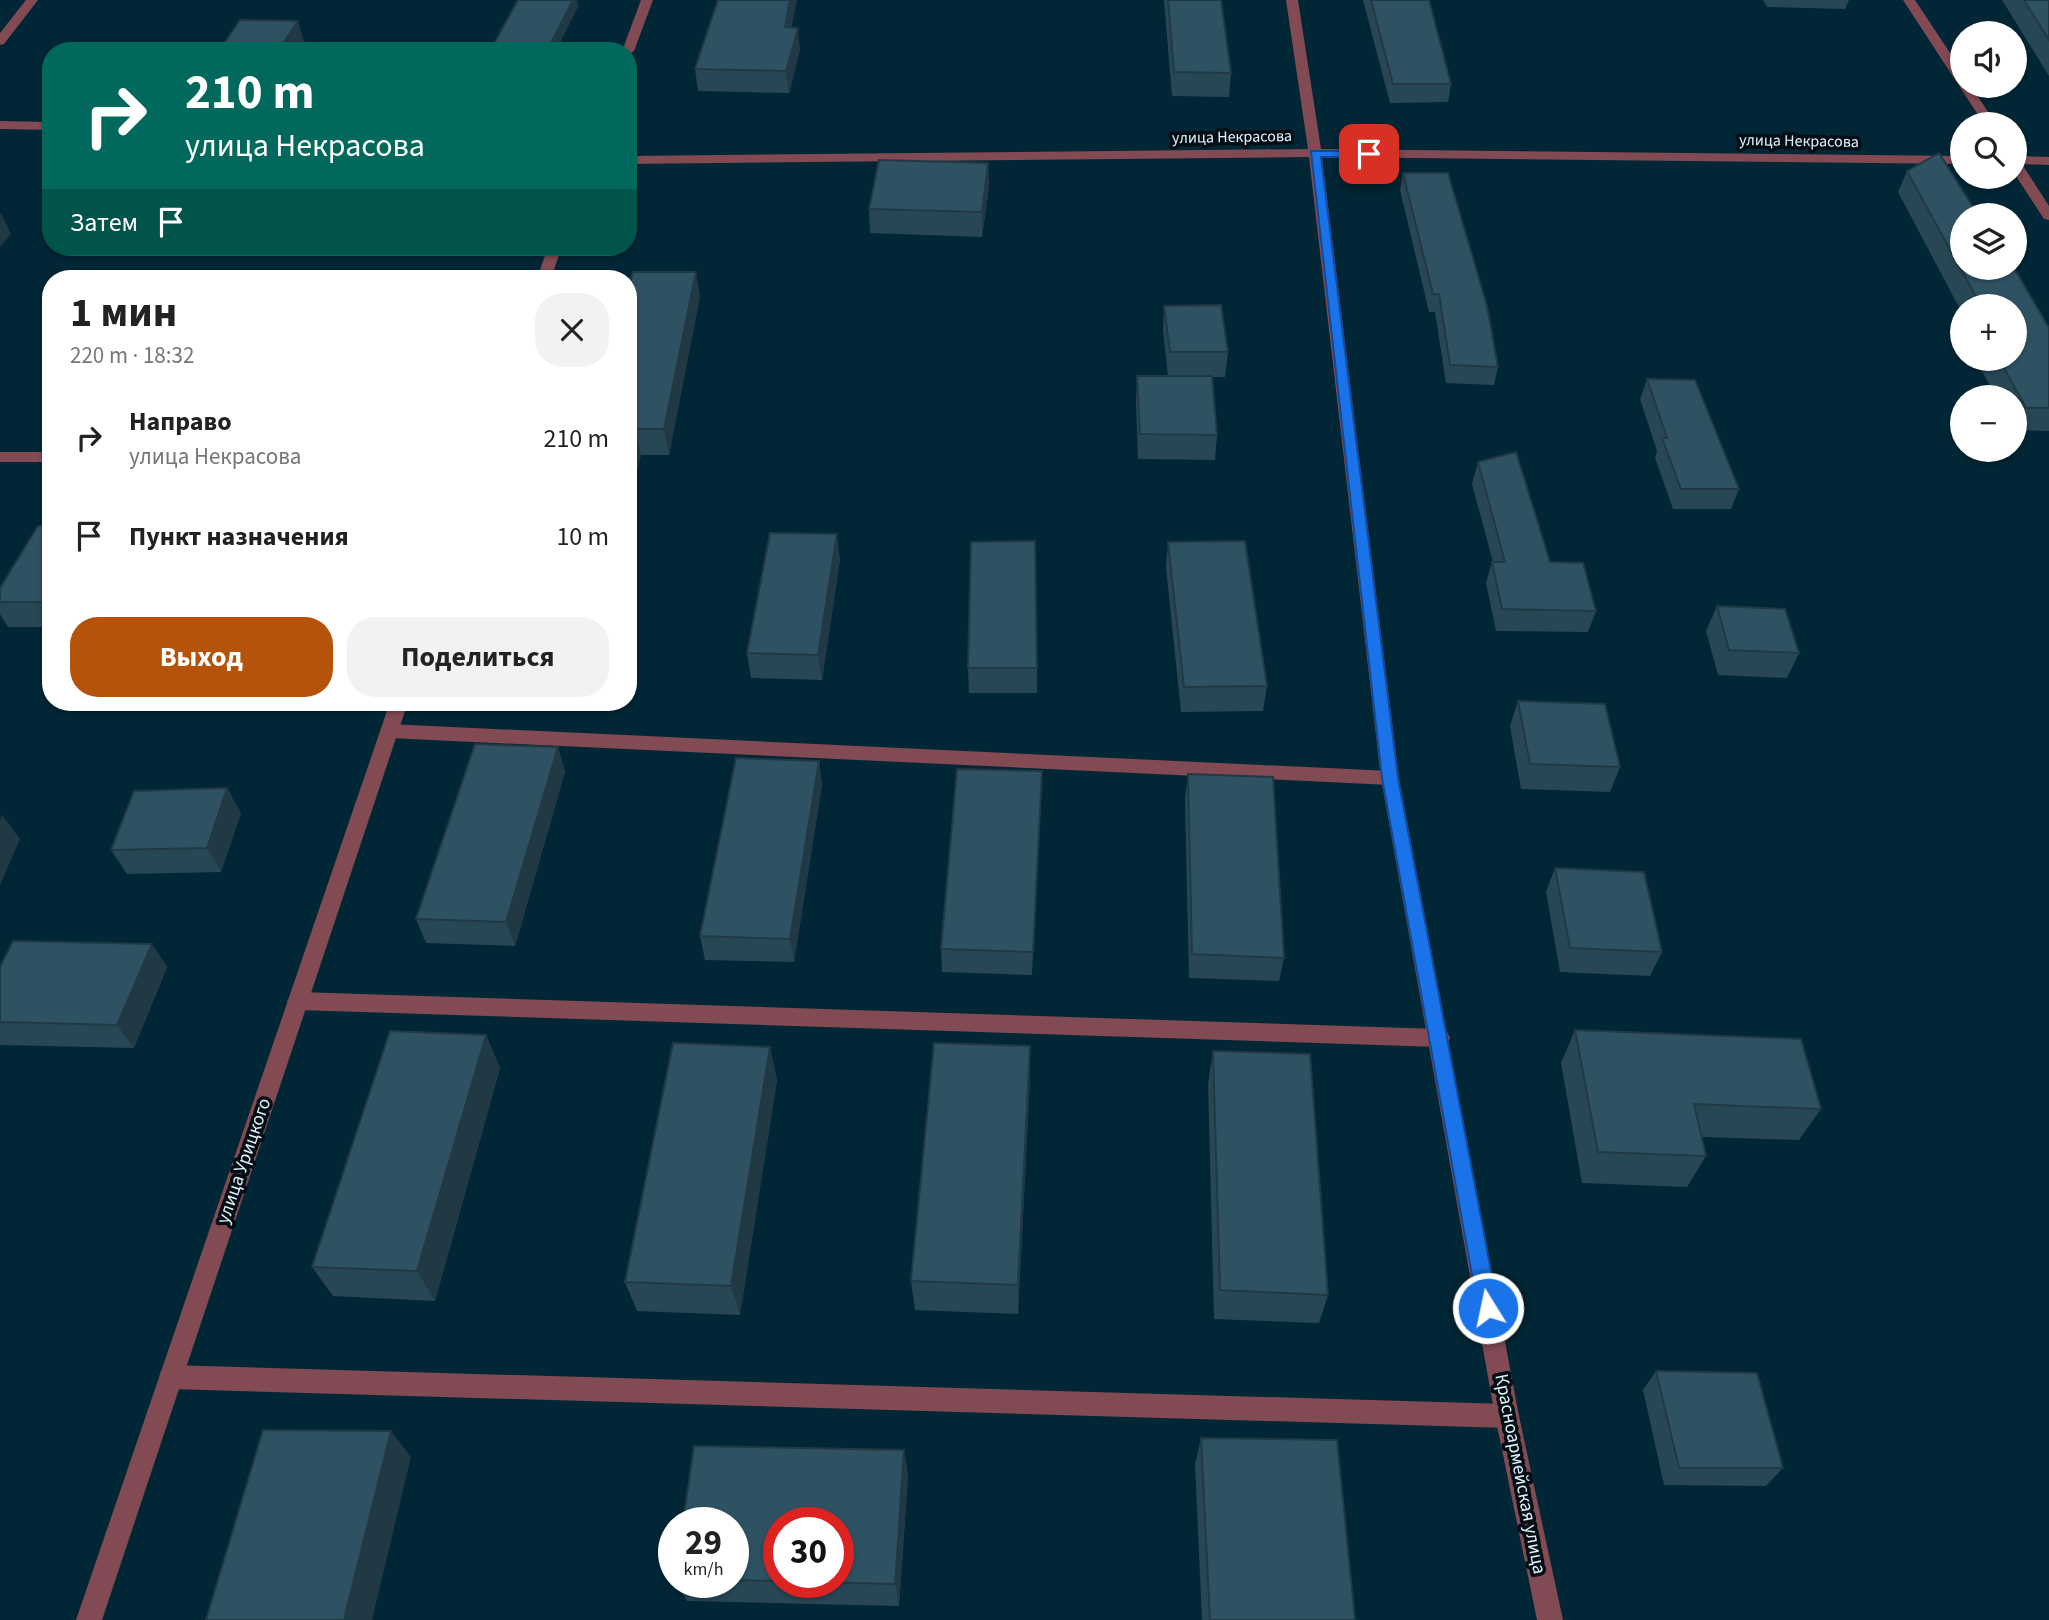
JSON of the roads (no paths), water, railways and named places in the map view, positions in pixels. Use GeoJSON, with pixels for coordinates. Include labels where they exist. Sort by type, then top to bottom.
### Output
{"type":"FeatureCollection","features":[{"type":"Feature","properties":{"kind":"street"},"geometry":{"type":"LineString","coordinates":[[0,41],[33,0]]}},
{"type":"Feature","properties":{"kind":"street"},"geometry":{"type":"LineString","coordinates":[[631,42],[647,0]]}},
{"type":"Feature","properties":{"kind":"street","name":"Красноармейская улица"},"geometry":{"type":"LineString","coordinates":[[1292,0],[1315,153],[1390,778],[1507,1416],[1550,1620]]}},
{"type":"Feature","properties":{"kind":"street"},"geometry":{"type":"LineString","coordinates":[[1909,0],[1950,63]]}},
{"type":"Feature","properties":{"kind":"street"},"geometry":{"type":"LineString","coordinates":[[0,125],[42,126]]}},
{"type":"Feature","properties":{"kind":"street","name":"улица Некрасова"},"geometry":{"type":"LineString","coordinates":[[637,160],[1315,153],[1950,160]]}},
{"type":"Feature","properties":{"kind":"street"},"geometry":{"type":"LineString","coordinates":[[2027,161],[2049,160]]}},
{"type":"Feature","properties":{"kind":"street"},"geometry":{"type":"LineString","coordinates":[[2027,181],[2049,216]]}},
{"type":"Feature","properties":{"kind":"street"},"geometry":{"type":"LineString","coordinates":[[0,457],[42,457]]}},
{"type":"Feature","properties":{"kind":"street","name":"улица Урицкого"},"geometry":{"type":"LineString","coordinates":[[89,1620],[396,711]]}},
{"type":"Feature","properties":{"kind":"street"},"geometry":{"type":"LineString","coordinates":[[389,731],[1390,778]]}},
{"type":"Feature","properties":{"kind":"street"},"geometry":{"type":"LineString","coordinates":[[298,1001],[1439,1038]]}},
{"type":"Feature","properties":{"kind":"street"},"geometry":{"type":"LineString","coordinates":[[171,1377],[1507,1416]]}}]}
